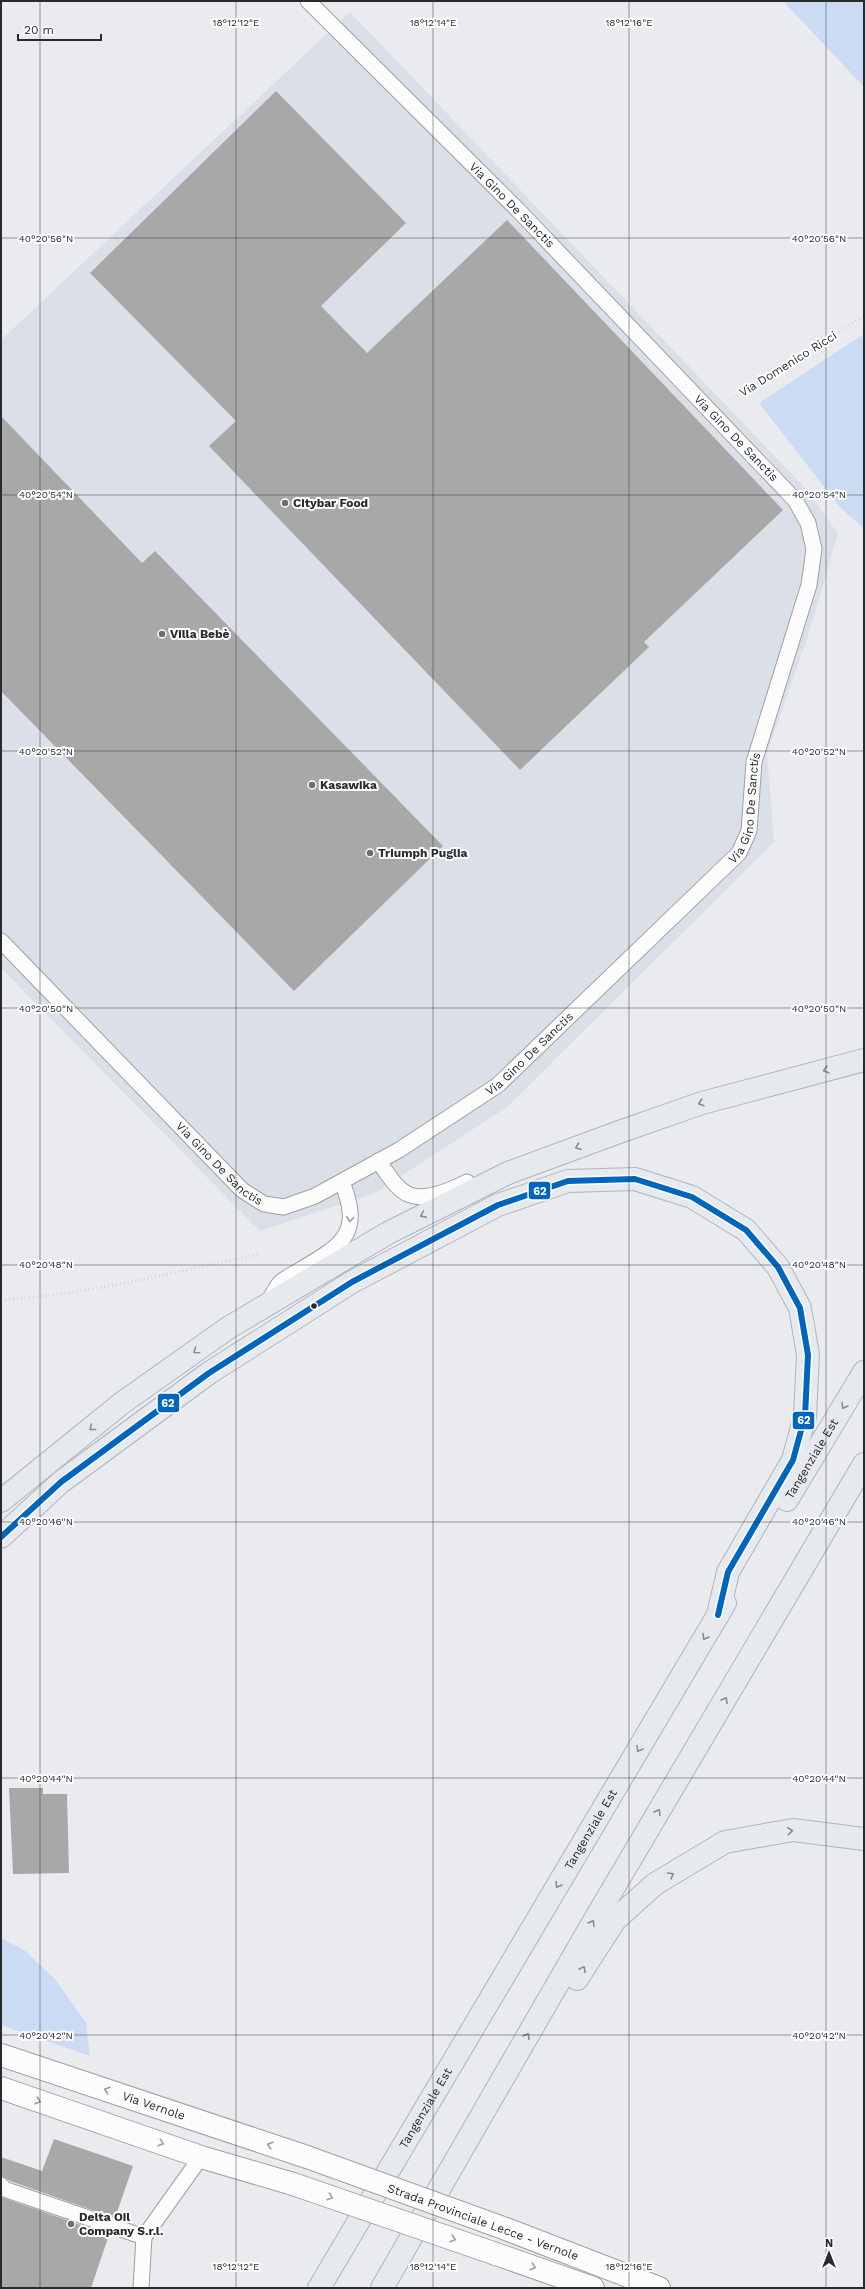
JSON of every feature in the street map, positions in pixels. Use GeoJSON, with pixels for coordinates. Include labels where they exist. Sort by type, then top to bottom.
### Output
{"type":"FeatureCollection","features":[{"type":"Feature","properties":{"kind":"highway"},"geometry":{"type":"LineString","coordinates":[[1,1501],[122,1403],[228,1328],[388,1233],[508,1173],[702,1103],[864,1060]]}},
{"type":"Feature","properties":{"kind":"highway"},"geometry":{"type":"LineString","coordinates":[[1,1537],[60,1482],[209,1373],[352,1282],[498,1205],[568,1181],[635,1179],[692,1197],[746,1230],[778,1267],[800,1308],[808,1355],[805,1416],[793,1460],[728,1572],[718,1615]]}},
{"type":"Feature","properties":{"kind":"highway","name":"Tangenziale Est"},"geometry":{"type":"LineString","coordinates":[[319,2288],[718,1615],[864,1372]]}},
{"type":"Feature","properties":{"kind":"highway"},"geometry":{"type":"LineString","coordinates":[[382,2288],[590,1926],[864,1464]]}},
{"type":"Feature","properties":{"kind":"highway"},"geometry":{"type":"LineString","coordinates":[[387,2288],[404,2270],[600,1941],[615,1920],[655,1884],[725,1842],[793,1830],[864,1839]]}},
{"type":"Feature","properties":{"kind":"main road","name":"Via Vernole"},"geometry":{"type":"LineString","coordinates":[[1,2055],[307,2157]]}},
{"type":"Feature","properties":{"kind":"main road"},"geometry":{"type":"LineString","coordinates":[[1,2088],[201,2157]]}},
{"type":"Feature","properties":{"kind":"main road","name":"Strada Provinciale Lecce - Vernole"},"geometry":{"type":"LineString","coordinates":[[201,2157],[293,2184],[594,2288]]}},
{"type":"Feature","properties":{"kind":"main road","name":"Strada Provinciale Lecce - Vernole"},"geometry":{"type":"LineString","coordinates":[[307,2157],[506,2229],[660,2288]]}},
{"type":"Feature","properties":{"kind":"lane","name":"Via Gino De Sanctis"},"geometry":{"type":"LineString","coordinates":[[1,941],[242,1190],[264,1204],[284,1206],[315,1196],[342,1182],[498,1085],[739,853],[749,831],[754,762],[809,585],[814,548],[808,523],[795,500],[518,210],[308,1]]}},
{"type":"Feature","properties":{"kind":"lane"},"geometry":{"type":"LineString","coordinates":[[378,1161],[392,1179],[411,1195],[431,1195],[452,1190],[488,1173],[508,1173]]}},
{"type":"Feature","properties":{"kind":"lane"},"geometry":{"type":"LineString","coordinates":[[266,1306],[280,1283],[333,1250],[346,1237],[351,1218],[350,1202],[342,1182]]}},
{"type":"Feature","properties":{"kind":"lane"},"geometry":{"type":"LineString","coordinates":[[140,2288],[144,2237],[201,2157]]}},
{"type":"Feature","properties":{"kind":"lane"},"geometry":{"type":"LineString","coordinates":[[1,2185],[4,2189],[144,2237]]}},
{"type":"Feature","properties":{"kind":"path","name":"Via Domenico Ricci"},"geometry":{"type":"LineString","coordinates":[[711,412],[864,316]]}},
{"type":"Feature","properties":{"kind":"path"},"geometry":{"type":"LineString","coordinates":[[1,1300],[45,1297],[119,1286],[259,1254]]}},
{"type":"Feature","properties":{"kind":"shaded area"},"geometry":{"type":"Polygon","coordinates":[[[783,1],[864,1],[864,87],[783,1]]]}},
{"type":"Feature","properties":{"kind":"shaded area"},"geometry":{"type":"Polygon","coordinates":[[[350,12],[808,491],[838,534],[808,636],[767,753],[774,842],[507,1107],[375,1193],[260,1231],[1,968],[1,340],[350,12]]]}},
{"type":"Feature","properties":{"kind":"shaded area"},"geometry":{"type":"Polygon","coordinates":[[[864,334],[864,529],[839,506],[759,403],[864,334]]]}},
{"type":"Feature","properties":{"kind":"shaded area"},"geometry":{"type":"Polygon","coordinates":[[[1,1938],[24,1950],[55,1979],[86,2023],[90,2056],[1,2025],[1,1938]]]}},
{"type":"Feature","properties":{"kind":"building"},"geometry":{"type":"Polygon","coordinates":[[[276,91],[406,223],[321,306],[367,353],[507,220],[783,510],[644,642],[649,647],[520,770],[209,446],[236,421],[90,273],[276,91]]]}},
{"type":"Feature","properties":{"kind":"building"},"geometry":{"type":"Polygon","coordinates":[[[1,416],[142,563],[155,551],[443,846],[294,991],[1,691],[1,416]]]}},
{"type":"Feature","properties":{"kind":"building"},"geometry":{"type":"Polygon","coordinates":[[[9,1788],[43,1788],[43,1794],[67,1794],[69,1873],[13,1874],[9,1788]]]}},
{"type":"Feature","properties":{"kind":"building"},"geometry":{"type":"Polygon","coordinates":[[[54,2139],[133,2166],[115,2218],[10,2181],[1,2176],[1,2157],[42,2171],[54,2139]]]}},
{"type":"Feature","properties":{"kind":"building"},"geometry":{"type":"Polygon","coordinates":[[[1,2197],[109,2235],[91,2288],[1,2288],[1,2197]]]}},
{"type":"Feature","properties":{"kind":"transit line","name":"62"},"geometry":{"type":"LineString","coordinates":[[1,1537],[61,1482],[209,1373],[352,1282],[498,1205],[568,1181],[635,1179],[692,1197],[746,1230],[778,1267],[800,1308],[808,1355],[805,1416],[793,1460],[728,1572],[718,1615]]}},
{"type":"Feature","properties":{"kind":"place","name":"Citybar Food"},"geometry":{"type":"Point","coordinates":[285,503]}},
{"type":"Feature","properties":{"kind":"place","name":"Villa Bebè"},"geometry":{"type":"Point","coordinates":[162,634]}},
{"type":"Feature","properties":{"kind":"place","name":"Kasawika"},"geometry":{"type":"Point","coordinates":[312,785]}},
{"type":"Feature","properties":{"kind":"place","name":"Triumph Puglia"},"geometry":{"type":"Point","coordinates":[370,853]}},
{"type":"Feature","properties":{"kind":"place","name":"Delta Oil Company S.r.l."},"geometry":{"type":"Point","coordinates":[71,2224]}}]}
